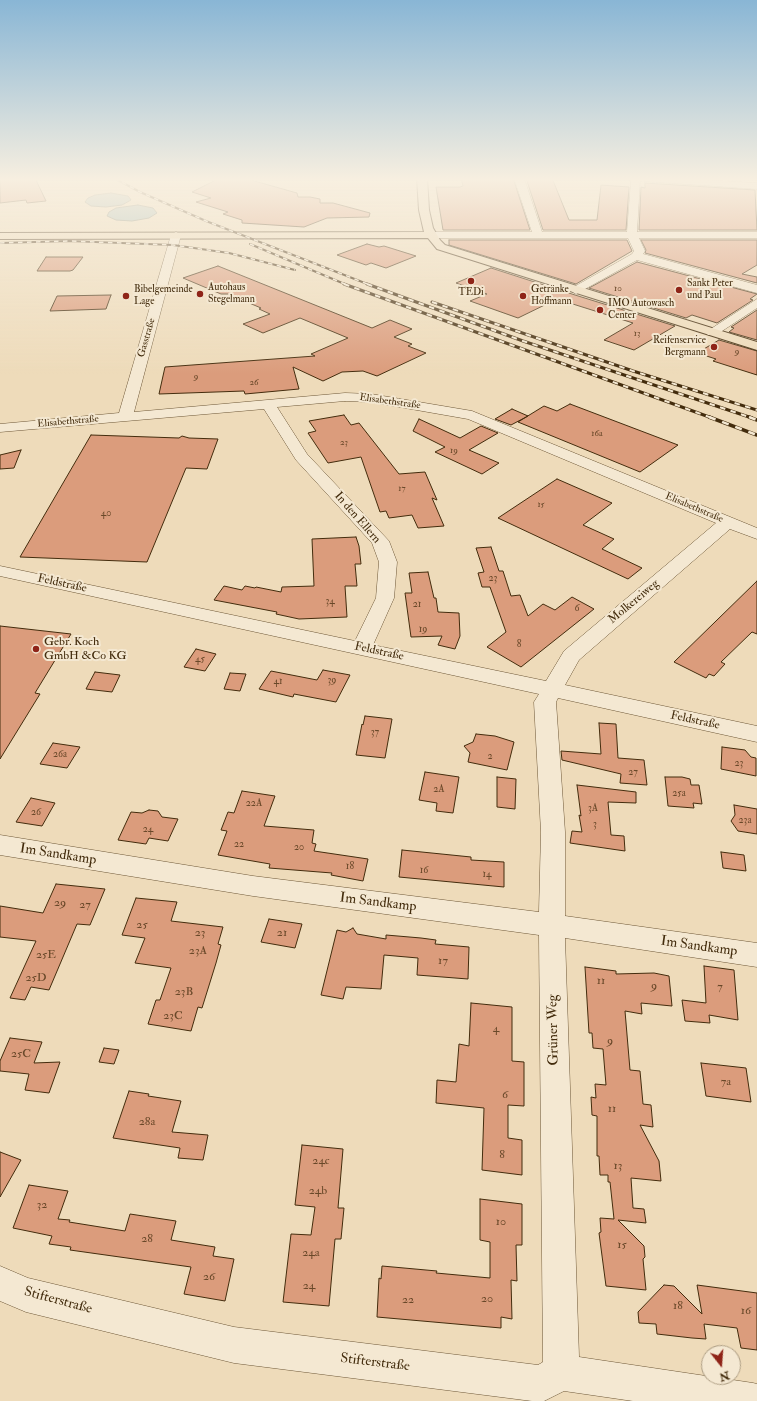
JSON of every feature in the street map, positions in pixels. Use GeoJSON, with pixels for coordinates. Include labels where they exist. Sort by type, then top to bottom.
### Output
{"type":"FeatureCollection","features":[{"type":"Feature","properties":{"kind":"main road"},"geometry":{"type":"LineString","coordinates":[[437,243],[446,249],[757,346]]}},
{"type":"Feature","properties":{"kind":"street","name":"Gasstraße"},"geometry":{"type":"LineString","coordinates":[[125,417],[174,243]]}},
{"type":"Feature","properties":{"kind":"street"},"geometry":{"type":"LineString","coordinates":[[576,290],[636,256],[640,251],[636,243]]}},
{"type":"Feature","properties":{"kind":"street"},"geometry":{"type":"LineString","coordinates":[[636,256],[757,289]]}},
{"type":"Feature","properties":{"kind":"street"},"geometry":{"type":"LineString","coordinates":[[712,332],[757,303]]}},
{"type":"Feature","properties":{"kind":"street","name":"Elisabethstraße"},"geometry":{"type":"LineString","coordinates":[[0,428],[345,397],[371,398],[472,416],[757,534]]}},
{"type":"Feature","properties":{"kind":"street","name":"In den Ellern"},"geometry":{"type":"LineString","coordinates":[[268,404],[301,457],[380,540],[388,562],[385,598],[362,648]]}},
{"type":"Feature","properties":{"kind":"street","name":"Molkereiweg"},"geometry":{"type":"LineString","coordinates":[[551,690],[571,656],[728,522]]}},
{"type":"Feature","properties":{"kind":"street","name":"Feldstraße"},"geometry":{"type":"LineString","coordinates":[[0,571],[757,734]]}},
{"type":"Feature","properties":{"kind":"street","name":"Grüner Weg"},"geometry":{"type":"LineString","coordinates":[[544,1386],[553,832],[545,702],[551,690]]}},
{"type":"Feature","properties":{"kind":"street","name":"Im Sandkamp"},"geometry":{"type":"LineString","coordinates":[[0,845],[253,886],[552,925],[757,955]]}},
{"type":"Feature","properties":{"kind":"street","name":"Stifterstraße"},"geometry":{"type":"LineString","coordinates":[[0,1283],[26,1294],[234,1345],[544,1386],[753,1401]]}},
{"type":"Feature","properties":{"kind":"building"},"geometry":{"type":"Polygon","coordinates":[[[449,243],[629,243],[632,251],[576,284],[449,245],[449,243]]]}},
{"type":"Feature","properties":{"kind":"building"},"geometry":{"type":"Polygon","coordinates":[[[643,243],[757,243],[757,265],[742,274],[757,277],[757,283],[645,253],[646,250],[643,243]]]}},
{"type":"Feature","properties":{"kind":"building"},"geometry":{"type":"Polygon","coordinates":[[[367,244],[379,247],[384,246],[416,256],[386,268],[371,263],[366,265],[337,255],[367,244]]]}},
{"type":"Feature","properties":{"kind":"building"},"geometry":{"type":"Polygon","coordinates":[[[46,257],[83,257],[73,270],[70,271],[37,271],[46,257]]]}},
{"type":"Feature","properties":{"kind":"building"},"geometry":{"type":"Polygon","coordinates":[[[637,262],[757,294],[750,299],[753,300],[717,323],[692,315],[686,318],[589,288],[637,262]]]}},
{"type":"Feature","properties":{"kind":"building"},"geometry":{"type":"Polygon","coordinates":[[[218,266],[372,328],[390,320],[412,329],[394,337],[412,344],[408,346],[426,353],[377,376],[363,371],[342,372],[323,381],[293,367],[299,389],[245,394],[244,391],[159,394],[165,367],[315,356],[311,354],[348,338],[300,318],[263,333],[243,324],[270,314],[259,309],[261,308],[228,294],[221,294],[183,278],[218,266]]]}},
{"type":"Feature","properties":{"kind":"building"},"geometry":{"type":"Polygon","coordinates":[[[491,268],[675,326],[634,350],[604,340],[633,323],[557,299],[518,318],[470,301],[487,294],[456,283],[491,268]]]}},
{"type":"Feature","properties":{"kind":"building"},"geometry":{"type":"Polygon","coordinates":[[[111,295],[106,309],[50,311],[57,296],[111,295]]]}},
{"type":"Feature","properties":{"kind":"building"},"geometry":{"type":"Polygon","coordinates":[[[757,310],[757,340],[729,332],[734,328],[731,327],[757,310]]]}},
{"type":"Feature","properties":{"kind":"building"},"geometry":{"type":"Polygon","coordinates":[[[719,340],[757,351],[757,375],[713,361],[716,359],[697,353],[719,340]]]}},
{"type":"Feature","properties":{"kind":"building"},"geometry":{"type":"Polygon","coordinates":[[[570,404],[678,445],[640,472],[518,422],[544,406],[557,411],[570,404]]]}},
{"type":"Feature","properties":{"kind":"building"},"geometry":{"type":"Polygon","coordinates":[[[512,409],[528,416],[511,425],[495,419],[512,409]]]}},
{"type":"Feature","properties":{"kind":"building"},"geometry":{"type":"Polygon","coordinates":[[[344,415],[351,425],[359,423],[399,474],[425,472],[437,500],[432,498],[444,526],[418,528],[412,515],[389,518],[386,511],[380,512],[361,457],[328,463],[308,433],[316,431],[309,421],[344,415]]]}},
{"type":"Feature","properties":{"kind":"building"},"geometry":{"type":"Polygon","coordinates":[[[419,419],[460,438],[481,426],[498,433],[469,450],[499,463],[482,474],[435,452],[445,447],[413,431],[419,419]]]}},
{"type":"Feature","properties":{"kind":"building"},"geometry":{"type":"Polygon","coordinates":[[[91,435],[179,438],[182,436],[189,438],[218,439],[207,469],[186,468],[147,562],[20,557],[91,435]]]}},
{"type":"Feature","properties":{"kind":"building"},"geometry":{"type":"Polygon","coordinates":[[[21,450],[14,468],[0,469],[0,455],[21,450]]]}},
{"type":"Feature","properties":{"kind":"building"},"geometry":{"type":"Polygon","coordinates":[[[557,479],[612,503],[583,525],[614,539],[602,549],[642,568],[628,579],[498,518],[557,479]]]}},
{"type":"Feature","properties":{"kind":"building"},"geometry":{"type":"Polygon","coordinates":[[[356,537],[359,546],[361,564],[355,564],[357,586],[345,586],[347,617],[299,619],[276,614],[277,612],[214,600],[224,586],[242,590],[245,586],[256,587],[281,592],[282,587],[314,586],[312,539],[356,537]]]}},
{"type":"Feature","properties":{"kind":"building"},"geometry":{"type":"Polygon","coordinates":[[[491,547],[499,571],[503,571],[511,596],[520,595],[528,616],[543,604],[555,610],[572,597],[594,609],[521,667],[487,647],[506,632],[490,587],[482,587],[478,573],[484,572],[476,548],[491,547]]]}},
{"type":"Feature","properties":{"kind":"building"},"geometry":{"type":"Polygon","coordinates":[[[428,572],[434,598],[436,598],[438,612],[459,613],[460,636],[455,649],[438,645],[442,636],[411,637],[405,593],[412,593],[409,573],[428,572]]]}},
{"type":"Feature","properties":{"kind":"building"},"geometry":{"type":"Polygon","coordinates":[[[757,581],[757,634],[752,632],[721,662],[725,664],[714,676],[709,674],[706,678],[674,662],[757,581]]]}},
{"type":"Feature","properties":{"kind":"building"},"geometry":{"type":"Polygon","coordinates":[[[0,626],[71,634],[35,693],[40,694],[0,759],[0,626]]]}},
{"type":"Feature","properties":{"kind":"building"},"geometry":{"type":"Polygon","coordinates":[[[196,649],[216,654],[205,671],[184,667],[196,649]]]}},
{"type":"Feature","properties":{"kind":"building"},"geometry":{"type":"Polygon","coordinates":[[[323,670],[350,675],[336,702],[294,694],[293,697],[259,689],[271,671],[317,680],[323,670]]]}},
{"type":"Feature","properties":{"kind":"building"},"geometry":{"type":"Polygon","coordinates":[[[95,672],[120,675],[112,692],[86,689],[95,672]]]}},
{"type":"Feature","properties":{"kind":"building"},"geometry":{"type":"Polygon","coordinates":[[[230,673],[246,674],[240,691],[224,689],[230,673]]]}},
{"type":"Feature","properties":{"kind":"building"},"geometry":{"type":"Polygon","coordinates":[[[365,716],[392,719],[385,758],[356,755],[365,716]]]}},
{"type":"Feature","properties":{"kind":"building"},"geometry":{"type":"Polygon","coordinates":[[[599,723],[616,724],[618,758],[644,760],[647,785],[620,783],[621,774],[562,760],[561,751],[601,754],[599,723]]]}},
{"type":"Feature","properties":{"kind":"building"},"geometry":{"type":"Polygon","coordinates":[[[476,734],[495,736],[514,742],[507,770],[468,762],[470,753],[464,746],[473,742],[476,734]]]}},
{"type":"Feature","properties":{"kind":"building"},"geometry":{"type":"Polygon","coordinates":[[[53,743],[80,747],[67,768],[40,764],[53,743]]]}},
{"type":"Feature","properties":{"kind":"building"},"geometry":{"type":"Polygon","coordinates":[[[722,747],[745,750],[751,757],[756,758],[756,776],[721,769],[722,747]]]}},
{"type":"Feature","properties":{"kind":"building"},"geometry":{"type":"Polygon","coordinates":[[[425,772],[459,777],[453,813],[436,811],[437,803],[419,800],[425,772]]]}},
{"type":"Feature","properties":{"kind":"building"},"geometry":{"type":"Polygon","coordinates":[[[497,777],[516,779],[515,809],[497,807],[497,777]]]}},
{"type":"Feature","properties":{"kind":"building"},"geometry":{"type":"Polygon","coordinates":[[[665,777],[682,777],[690,779],[691,785],[699,785],[702,804],[693,803],[694,808],[668,806],[665,777]]]}},
{"type":"Feature","properties":{"kind":"building"},"geometry":{"type":"Polygon","coordinates":[[[577,785],[636,792],[636,803],[608,802],[611,835],[624,836],[625,851],[570,843],[572,831],[582,832],[577,785]]]}},
{"type":"Feature","properties":{"kind":"building"},"geometry":{"type":"Polygon","coordinates":[[[242,791],[275,796],[264,826],[314,830],[312,843],[316,844],[314,851],[368,859],[363,881],[331,875],[332,873],[269,868],[270,864],[218,855],[227,831],[221,830],[228,812],[234,813],[242,791]]]}},
{"type":"Feature","properties":{"kind":"building"},"geometry":{"type":"Polygon","coordinates":[[[31,798],[55,803],[42,826],[16,822],[31,798]]]}},
{"type":"Feature","properties":{"kind":"building"},"geometry":{"type":"Polygon","coordinates":[[[734,805],[757,809],[757,834],[738,831],[731,821],[735,815],[734,805]]]}},
{"type":"Feature","properties":{"kind":"building"},"geometry":{"type":"Polygon","coordinates":[[[149,810],[158,811],[162,817],[178,819],[168,841],[149,838],[146,844],[118,840],[131,812],[142,813],[149,810]]]}},
{"type":"Feature","properties":{"kind":"building"},"geometry":{"type":"Polygon","coordinates":[[[402,850],[471,857],[471,860],[504,862],[504,887],[399,877],[402,850]]]}},
{"type":"Feature","properties":{"kind":"building"},"geometry":{"type":"Polygon","coordinates":[[[721,852],[744,855],[746,871],[723,868],[721,852]]]}},
{"type":"Feature","properties":{"kind":"building"},"geometry":{"type":"Polygon","coordinates":[[[56,884],[105,889],[90,925],[77,924],[49,990],[31,987],[25,1000],[10,998],[36,941],[0,937],[0,906],[43,913],[56,884]]]}},
{"type":"Feature","properties":{"kind":"building"},"geometry":{"type":"Polygon","coordinates":[[[136,898],[177,902],[171,921],[223,927],[218,944],[221,945],[216,963],[202,1008],[198,1007],[191,1031],[148,1024],[156,1000],[160,1000],[171,968],[135,963],[145,938],[122,935],[136,898]]]}},
{"type":"Feature","properties":{"kind":"building"},"geometry":{"type":"Polygon","coordinates":[[[269,919],[302,924],[295,948],[261,942],[269,919]]]}},
{"type":"Feature","properties":{"kind":"building"},"geometry":{"type":"Polygon","coordinates":[[[353,928],[357,934],[386,939],[386,935],[421,938],[436,940],[435,944],[469,947],[468,979],[417,975],[418,958],[384,955],[381,989],[346,987],[343,999],[321,995],[337,930],[346,932],[353,928]]]}},
{"type":"Feature","properties":{"kind":"building"},"geometry":{"type":"Polygon","coordinates":[[[704,966],[734,970],[738,1020],[709,1015],[710,1023],[685,1021],[682,1000],[706,1003],[704,966]]]}},
{"type":"Feature","properties":{"kind":"building"},"geometry":{"type":"Polygon","coordinates":[[[585,967],[616,971],[616,974],[654,973],[669,976],[672,1006],[641,1003],[642,1014],[625,1011],[630,1070],[640,1071],[643,1104],[651,1105],[653,1127],[640,1125],[659,1161],[661,1181],[631,1178],[633,1208],[644,1209],[646,1223],[618,1220],[644,1246],[645,1257],[643,1259],[646,1290],[606,1286],[599,1233],[601,1232],[600,1218],[614,1219],[608,1175],[600,1175],[599,1156],[597,1156],[597,1116],[592,1115],[591,1097],[596,1098],[595,1084],[606,1085],[603,1049],[593,1048],[592,1033],[589,1033],[585,967]]]}},
{"type":"Feature","properties":{"kind":"building"},"geometry":{"type":"Polygon","coordinates":[[[471,1003],[512,1007],[512,1061],[524,1062],[524,1106],[508,1105],[508,1138],[522,1140],[522,1175],[482,1170],[484,1108],[436,1103],[437,1080],[456,1082],[459,1044],[469,1046],[471,1003]]]}},
{"type":"Feature","properties":{"kind":"building"},"geometry":{"type":"Polygon","coordinates":[[[10,1038],[42,1042],[34,1063],[60,1062],[49,1093],[25,1090],[29,1074],[0,1071],[0,1061],[10,1038]]]}},
{"type":"Feature","properties":{"kind":"building"},"geometry":{"type":"Polygon","coordinates":[[[104,1048],[119,1050],[114,1064],[99,1062],[104,1048]]]}},
{"type":"Feature","properties":{"kind":"building"},"geometry":{"type":"Polygon","coordinates":[[[701,1063],[746,1068],[751,1102],[706,1096],[701,1063]]]}},
{"type":"Feature","properties":{"kind":"building"},"geometry":{"type":"Polygon","coordinates":[[[129,1091],[149,1094],[148,1096],[181,1101],[172,1132],[208,1135],[203,1160],[178,1158],[180,1148],[113,1138],[129,1091]]]}},
{"type":"Feature","properties":{"kind":"building"},"geometry":{"type":"Polygon","coordinates":[[[302,1145],[343,1149],[338,1208],[344,1208],[341,1239],[335,1239],[329,1306],[283,1302],[291,1234],[311,1235],[315,1207],[295,1205],[302,1145]]]}},
{"type":"Feature","properties":{"kind":"building"},"geometry":{"type":"Polygon","coordinates":[[[0,1152],[21,1160],[0,1197],[0,1152]]]}},
{"type":"Feature","properties":{"kind":"building"},"geometry":{"type":"Polygon","coordinates":[[[29,1185],[68,1191],[58,1219],[70,1220],[69,1222],[125,1231],[130,1214],[176,1221],[171,1240],[215,1247],[213,1256],[234,1259],[225,1301],[184,1294],[191,1267],[70,1250],[71,1247],[49,1244],[52,1236],[13,1228],[29,1185]]]}},
{"type":"Feature","properties":{"kind":"building"},"geometry":{"type":"Polygon","coordinates":[[[480,1199],[522,1204],[522,1245],[516,1245],[517,1281],[511,1280],[512,1319],[501,1317],[501,1328],[377,1317],[379,1278],[381,1279],[382,1266],[490,1278],[490,1242],[480,1240],[480,1199]]]}},
{"type":"Feature","properties":{"kind":"building"},"geometry":{"type":"Polygon","coordinates":[[[664,1285],[674,1286],[702,1314],[697,1285],[757,1293],[757,1350],[741,1348],[737,1328],[704,1324],[706,1339],[657,1334],[656,1324],[639,1323],[638,1312],[664,1285]]]}},
{"type":"Feature","properties":{"kind":"railway"},"geometry":{"type":"LineString","coordinates":[[131,243],[173,245],[229,253],[295,270]]}},
{"type":"Feature","properties":{"kind":"railway"},"geometry":{"type":"LineString","coordinates":[[263,243],[370,285]]}},
{"type":"Feature","properties":{"kind":"railway"},"geometry":{"type":"LineString","coordinates":[[250,244],[347,285]]}},
{"type":"Feature","properties":{"kind":"railway"},"geometry":{"type":"LineString","coordinates":[[344,284],[712,418]]}},
{"type":"Feature","properties":{"kind":"railway"},"geometry":{"type":"LineString","coordinates":[[367,284],[523,341],[752,418]]}},
{"type":"Feature","properties":{"kind":"railway"},"geometry":{"type":"LineString","coordinates":[[432,302],[633,371],[757,410]]}},
{"type":"Feature","properties":{"kind":"railway"},"geometry":{"type":"LineString","coordinates":[[709,417],[757,435]]}},
{"type":"Feature","properties":{"kind":"railway"},"geometry":{"type":"LineString","coordinates":[[749,417],[757,420]]}},
{"type":"Feature","properties":{"kind":"place","name":"TEDi"},"geometry":{"type":"Point","coordinates":[471,281]}},
{"type":"Feature","properties":{"kind":"place","name":"Sankt Peter und Paul"},"geometry":{"type":"Point","coordinates":[679,290]}},
{"type":"Feature","properties":{"kind":"place","name":"Autohaus Stegelmann"},"geometry":{"type":"Point","coordinates":[200,294]}},
{"type":"Feature","properties":{"kind":"place","name":"Bibelgemeinde Lage"},"geometry":{"type":"Point","coordinates":[126,296]}},
{"type":"Feature","properties":{"kind":"place","name":"Getränke Hoffmann"},"geometry":{"type":"Point","coordinates":[523,296]}},
{"type":"Feature","properties":{"kind":"place","name":"IMO Autowasch Center"},"geometry":{"type":"Point","coordinates":[600,310]}},
{"type":"Feature","properties":{"kind":"place","name":"Reifenservice Bergmann"},"geometry":{"type":"Point","coordinates":[714,347]}},
{"type":"Feature","properties":{"kind":"place","name":"Gebr. Koch GmbH &Co KG"},"geometry":{"type":"Point","coordinates":[36,649]}}]}
